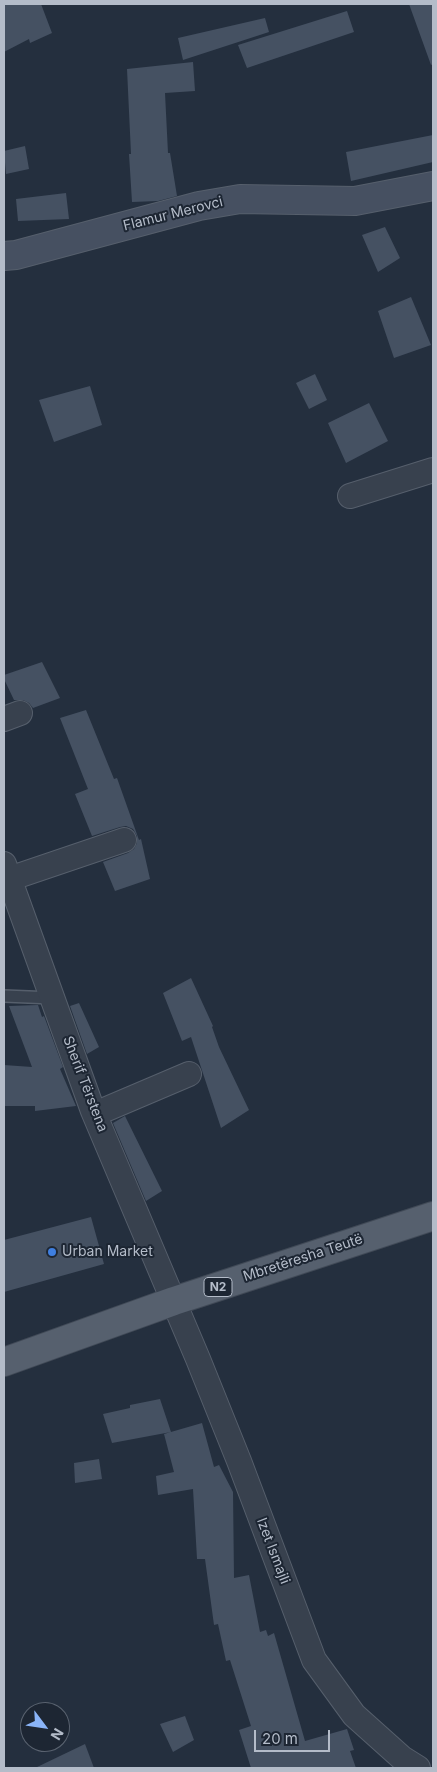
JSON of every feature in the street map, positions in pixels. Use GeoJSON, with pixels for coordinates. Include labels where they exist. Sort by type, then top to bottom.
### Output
{"type":"FeatureCollection","features":[{"type":"Feature","properties":{"kind":"main road","name":"Mbretëresha Teutë"},"geometry":{"type":"LineString","coordinates":[[4,1362],[174,1301],[433,1216]]}},
{"type":"Feature","properties":{"kind":"street","name":"Flamur Merovci"},"geometry":{"type":"LineString","coordinates":[[4,256],[16,255],[199,206],[232,200],[355,201],[433,186]]}},
{"type":"Feature","properties":{"kind":"street"},"geometry":{"type":"LineString","coordinates":[[350,496],[433,470]]}},
{"type":"Feature","properties":{"kind":"street"},"geometry":{"type":"LineString","coordinates":[[6,874],[124,840]]}},
{"type":"Feature","properties":{"kind":"street","name":"Sherif Tërstena"},"geometry":{"type":"LineString","coordinates":[[6,874],[95,1114],[174,1301]]}},
{"type":"Feature","properties":{"kind":"street"},"geometry":{"type":"LineString","coordinates":[[95,1114],[189,1074]]}},
{"type":"Feature","properties":{"kind":"street","name":"Izet Ismajli"},"geometry":{"type":"LineString","coordinates":[[174,1301],[242,1470],[314,1660],[354,1715],[402,1758],[418,1768]]}},
{"type":"Feature","properties":{"kind":"lane"},"geometry":{"type":"LineString","coordinates":[[4,996],[53,998]]}},
{"type":"Feature","properties":{"kind":"building"},"geometry":{"type":"Polygon","coordinates":[[[4,4],[41,4],[52,33],[30,43],[29,39],[4,52],[4,4]]]}},
{"type":"Feature","properties":{"kind":"building"},"geometry":{"type":"Polygon","coordinates":[[[409,4],[433,4],[433,64],[431,65],[409,4]]]}},
{"type":"Feature","properties":{"kind":"building"},"geometry":{"type":"Polygon","coordinates":[[[347,11],[354,32],[247,68],[238,45],[347,11]]]}},
{"type":"Feature","properties":{"kind":"building"},"geometry":{"type":"Polygon","coordinates":[[[265,18],[269,32],[183,60],[178,38],[265,18]]]}},
{"type":"Feature","properties":{"kind":"building"},"geometry":{"type":"Polygon","coordinates":[[[193,62],[195,91],[165,93],[168,153],[170,153],[177,196],[158,201],[132,202],[127,69],[193,62]]]}},
{"type":"Feature","properties":{"kind":"building"},"geometry":{"type":"Polygon","coordinates":[[[433,135],[433,162],[351,181],[346,152],[433,135]]]}},
{"type":"Feature","properties":{"kind":"building"},"geometry":{"type":"Polygon","coordinates":[[[25,146],[29,169],[6,174],[4,151],[25,146]]]}},
{"type":"Feature","properties":{"kind":"building"},"geometry":{"type":"Polygon","coordinates":[[[66,193],[69,219],[18,221],[16,199],[66,193]]]}},
{"type":"Feature","properties":{"kind":"building"},"geometry":{"type":"Polygon","coordinates":[[[385,227],[400,258],[378,272],[362,235],[385,227]]]}},
{"type":"Feature","properties":{"kind":"building"},"geometry":{"type":"Polygon","coordinates":[[[411,297],[431,345],[394,358],[378,311],[411,297]]]}},
{"type":"Feature","properties":{"kind":"building"},"geometry":{"type":"Polygon","coordinates":[[[315,374],[327,400],[309,409],[296,383],[315,374]]]}},
{"type":"Feature","properties":{"kind":"building"},"geometry":{"type":"Polygon","coordinates":[[[90,386],[102,425],[54,442],[39,400],[90,386]]]}},
{"type":"Feature","properties":{"kind":"building"},"geometry":{"type":"Polygon","coordinates":[[[369,403],[388,441],[346,463],[328,423],[369,403]]]}},
{"type":"Feature","properties":{"kind":"building"},"geometry":{"type":"Polygon","coordinates":[[[42,662],[60,698],[33,708],[23,700],[14,700],[4,675],[42,662]]]}},
{"type":"Feature","properties":{"kind":"building"},"geometry":{"type":"Polygon","coordinates":[[[86,710],[114,779],[117,778],[139,840],[141,839],[150,879],[115,891],[103,862],[134,849],[137,843],[137,836],[133,829],[126,826],[92,836],[75,794],[88,789],[60,718],[86,710]]]}},
{"type":"Feature","properties":{"kind":"building"},"geometry":{"type":"Polygon","coordinates":[[[191,978],[213,1026],[219,1047],[249,1110],[221,1128],[191,1037],[182,1041],[163,993],[191,978]]]}},
{"type":"Feature","properties":{"kind":"building"},"geometry":{"type":"Polygon","coordinates":[[[79,1003],[99,1047],[87,1054],[70,1006],[79,1003]]]}},
{"type":"Feature","properties":{"kind":"building"},"geometry":{"type":"Polygon","coordinates":[[[38,1005],[63,1067],[60,1069],[76,1106],[35,1111],[35,1106],[4,1106],[4,1065],[32,1067],[9,1006],[38,1005]]]}},
{"type":"Feature","properties":{"kind":"building"},"geometry":{"type":"Polygon","coordinates":[[[125,1116],[162,1191],[146,1201],[113,1123],[125,1116]]]}},
{"type":"Feature","properties":{"kind":"building","name":"Urban Market"},"geometry":{"type":"Polygon","coordinates":[[[91,1217],[104,1264],[4,1292],[4,1240],[91,1217]]]}},
{"type":"Feature","properties":{"kind":"building"},"geometry":{"type":"Polygon","coordinates":[[[160,1399],[171,1432],[112,1443],[103,1414],[130,1408],[130,1405],[160,1399]]]}},
{"type":"Feature","properties":{"kind":"building"},"geometry":{"type":"Polygon","coordinates":[[[202,1423],[214,1467],[219,1465],[233,1492],[234,1578],[249,1575],[260,1632],[266,1630],[268,1636],[274,1633],[305,1741],[347,1729],[354,1750],[350,1751],[356,1768],[251,1768],[239,1730],[251,1726],[230,1660],[226,1661],[218,1624],[214,1625],[205,1559],[197,1559],[193,1489],[158,1495],[156,1476],[174,1472],[164,1434],[202,1423]]]}},
{"type":"Feature","properties":{"kind":"building"},"geometry":{"type":"Polygon","coordinates":[[[99,1459],[102,1479],[75,1483],[74,1463],[99,1459]]]}},
{"type":"Feature","properties":{"kind":"building"},"geometry":{"type":"Polygon","coordinates":[[[185,1716],[194,1740],[173,1752],[160,1724],[185,1716]]]}},
{"type":"Feature","properties":{"kind":"building"},"geometry":{"type":"Polygon","coordinates":[[[85,1744],[94,1768],[35,1768],[70,1752],[85,1744]]]}},
{"type":"Feature","properties":{"kind":"place","name":"Urban Market"},"geometry":{"type":"Point","coordinates":[52,1252]}}]}
